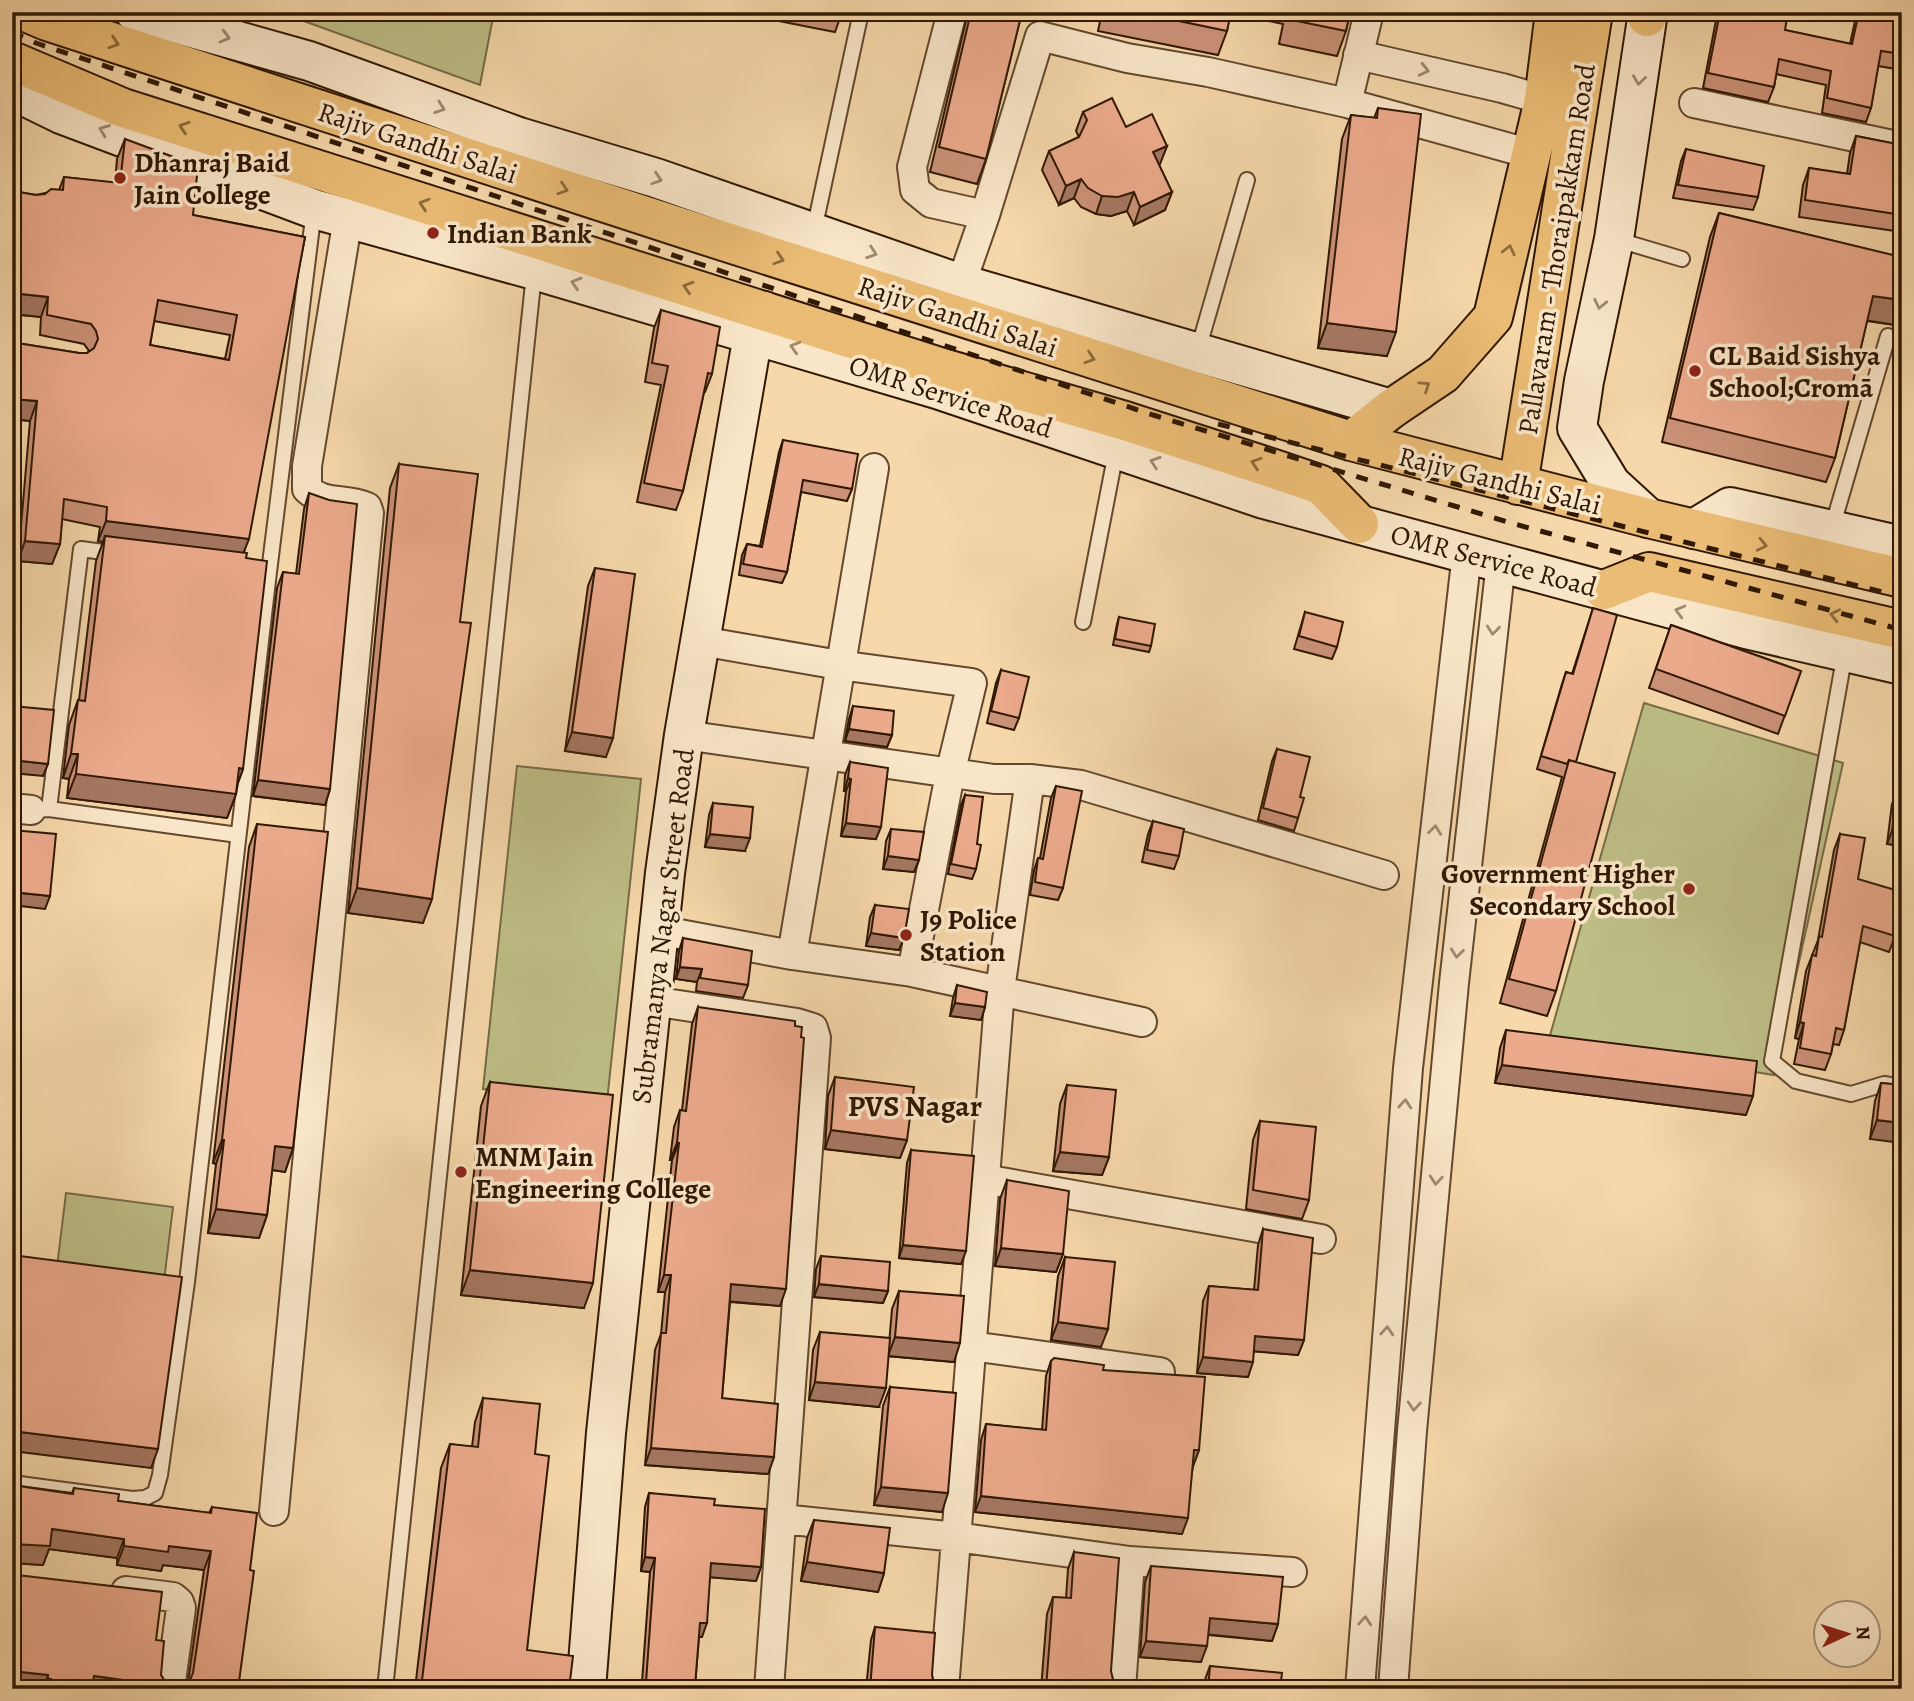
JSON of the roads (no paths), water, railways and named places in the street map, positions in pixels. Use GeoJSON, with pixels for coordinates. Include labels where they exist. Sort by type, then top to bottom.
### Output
{"type":"FeatureCollection","features":[{"type":"Feature","properties":{"kind":"main road","name":"Rajiv Gandhi Salai"},"geometry":{"type":"LineString","coordinates":[[26,12],[47,22],[681,228],[1351,441],[1648,518],[1902,578]]}},
{"type":"Feature","properties":{"kind":"main road","name":"Pallavaram - Thoraipakkam Road"},"geometry":{"type":"LineString","coordinates":[[1391,409],[1443,374],[1493,317],[1544,100],[1555,12]]}},
{"type":"Feature","properties":{"kind":"main road","name":"Pallavaram - Thoraipakkam Road"},"geometry":{"type":"LineString","coordinates":[[1518,485],[1593,12]]}},
{"type":"Feature","properties":{"kind":"main road","name":"Rajiv Gandhi Salai"},"geometry":{"type":"LineString","coordinates":[[12,61],[137,112],[759,323],[946,369],[1125,421],[1321,485],[1359,524]]}},
{"type":"Feature","properties":{"kind":"main road"},"geometry":{"type":"LineString","coordinates":[[1351,441],[1391,409]]}},
{"type":"Feature","properties":{"kind":"main road"},"geometry":{"type":"LineString","coordinates":[[1604,590],[1649,572],[1902,630]]}},
{"type":"Feature","properties":{"kind":"street"},"geometry":{"type":"LineString","coordinates":[[135,12],[309,61],[519,137],[656,178],[961,284],[1391,409]]}},
{"type":"Feature","properties":{"kind":"street"},"geometry":{"type":"LineString","coordinates":[[952,12],[912,167],[915,190],[931,203],[985,215]]}},
{"type":"Feature","properties":{"kind":"street"},"geometry":{"type":"LineString","coordinates":[[1347,103],[1370,12]]}},
{"type":"Feature","properties":{"kind":"street"},"geometry":{"type":"LineString","coordinates":[[1647,14],[1614,239],[1584,380],[1577,428],[1611,484],[1648,518]]}},
{"type":"Feature","properties":{"kind":"street"},"geometry":{"type":"LineString","coordinates":[[961,284],[985,215],[1043,24],[1127,58],[1208,72],[1347,103],[1531,154]]}},
{"type":"Feature","properties":{"kind":"street"},"geometry":{"type":"LineString","coordinates":[[1358,55],[1544,100]]}},
{"type":"Feature","properties":{"kind":"street","name":"OMR Service Road"},"geometry":{"type":"LineString","coordinates":[[12,90],[61,114],[331,214],[534,270],[759,323],[937,389],[1264,499],[1746,629],[1902,665]]}},
{"type":"Feature","properties":{"kind":"street"},"geometry":{"type":"LineString","coordinates":[[1694,103],[1902,148]]}},
{"type":"Feature","properties":{"kind":"street"},"geometry":{"type":"LineString","coordinates":[[274,1511],[369,513],[367,507],[355,501],[316,497],[307,489],[331,214]]}},
{"type":"Feature","properties":{"kind":"street","name":"Subramanya Nagar Street Road"},"geometry":{"type":"LineString","coordinates":[[586,1689],[606,1433],[652,1001],[657,930],[684,735],[759,323]]}},
{"type":"Feature","properties":{"kind":"street"},"geometry":{"type":"LineString","coordinates":[[792,955],[874,468]]}},
{"type":"Feature","properties":{"kind":"street"},"geometry":{"type":"LineString","coordinates":[[1694,529],[1730,506],[1902,546]]}},
{"type":"Feature","properties":{"kind":"street"},"geometry":{"type":"LineString","coordinates":[[1360,1689],[1408,1068],[1484,558]]}},
{"type":"Feature","properties":{"kind":"street"},"geometry":{"type":"LineString","coordinates":[[1393,1689],[1412,1430],[1454,983],[1484,558]]}},
{"type":"Feature","properties":{"kind":"street"},"geometry":{"type":"LineString","coordinates":[[701,641],[972,683],[950,774],[912,972]]}},
{"type":"Feature","properties":{"kind":"street"},"geometry":{"type":"LineString","coordinates":[[684,735],[950,774],[1081,785],[1384,875]]}},
{"type":"Feature","properties":{"kind":"street"},"geometry":{"type":"LineString","coordinates":[[944,1689],[1000,990],[1030,779]]}},
{"type":"Feature","properties":{"kind":"street"},"geometry":{"type":"LineString","coordinates":[[657,930],[792,955],[912,972],[1142,1022]]}},
{"type":"Feature","properties":{"kind":"street"},"geometry":{"type":"LineString","coordinates":[[652,1001],[797,1023],[813,1028],[816,1038],[769,1689]]}},
{"type":"Feature","properties":{"kind":"street"},"geometry":{"type":"LineString","coordinates":[[984,1179],[1321,1239]]}},
{"type":"Feature","properties":{"kind":"street"},"geometry":{"type":"LineString","coordinates":[[971,1346],[1160,1372]]}},
{"type":"Feature","properties":{"kind":"street"},"geometry":{"type":"LineString","coordinates":[[782,1519],[956,1537],[1130,1560],[1292,1572]]}},
{"type":"Feature","properties":{"kind":"street"},"geometry":{"type":"LineString","coordinates":[[1121,1689],[1130,1560]]}},
{"type":"Feature","properties":{"kind":"street"},"geometry":{"type":"LineString","coordinates":[[106,1589],[173,1597],[179,1602],[181,1608],[170,1689]]}},
{"type":"Feature","properties":{"kind":"lane"},"geometry":{"type":"LineString","coordinates":[[813,233],[861,12]]}},
{"type":"Feature","properties":{"kind":"lane"},"geometry":{"type":"LineString","coordinates":[[1198,351],[1247,180]]}},
{"type":"Feature","properties":{"kind":"lane"},"geometry":{"type":"LineString","coordinates":[[12,1483],[132,1499],[145,1498],[155,1493],[160,1475],[187,1282],[269,572],[331,214]]}},
{"type":"Feature","properties":{"kind":"lane"},"geometry":{"type":"LineString","coordinates":[[1614,239],[1682,259]]}},
{"type":"Feature","properties":{"kind":"lane"},"geometry":{"type":"LineString","coordinates":[[385,1689],[534,270]]}},
{"type":"Feature","properties":{"kind":"lane"},"geometry":{"type":"LineString","coordinates":[[1832,530],[1888,337]]}},
{"type":"Feature","properties":{"kind":"lane"},"geometry":{"type":"LineString","coordinates":[[1083,622],[1116,449]]}},
{"type":"Feature","properties":{"kind":"lane"},"geometry":{"type":"LineString","coordinates":[[135,556],[81,549],[31,809],[238,835]]}},
{"type":"Feature","properties":{"kind":"lane"},"geometry":{"type":"LineString","coordinates":[[229,567],[269,572]]}},
{"type":"Feature","properties":{"kind":"lane"},"geometry":{"type":"LineString","coordinates":[[1846,652],[1772,1061],[1796,1081],[1851,1094],[1884,1084],[1902,1087]]}},
{"type":"Feature","properties":{"kind":"railway"},"geometry":{"type":"LineString","coordinates":[[12,32],[36,43],[1153,415],[1511,523],[1902,630]]}},
{"type":"Feature","properties":{"kind":"railway"},"geometry":{"type":"LineString","coordinates":[[1218,424],[1902,597]]}},
{"type":"Feature","properties":{"kind":"place","name":"Dhanraj Baid Jain College"},"geometry":{"type":"Point","coordinates":[120,178]}},
{"type":"Feature","properties":{"kind":"place","name":"Indian Bank"},"geometry":{"type":"Point","coordinates":[433,233]}},
{"type":"Feature","properties":{"kind":"place","name":"CL Baid Sishya School;Cromā"},"geometry":{"type":"Point","coordinates":[1695,371]}},
{"type":"Feature","properties":{"kind":"place","name":"Government Higher Secondary School"},"geometry":{"type":"Point","coordinates":[1689,889]}},
{"type":"Feature","properties":{"kind":"place","name":"J9 Police Station"},"geometry":{"type":"Point","coordinates":[906,935]}},
{"type":"Feature","properties":{"kind":"place","name":"MNM Jain Engineering College"},"geometry":{"type":"Point","coordinates":[461,1172]}},
{"type":"Feature","properties":{"kind":"district","name":"PVS Nagar"},"geometry":{"type":"Point","coordinates":[915,1106]}}]}
